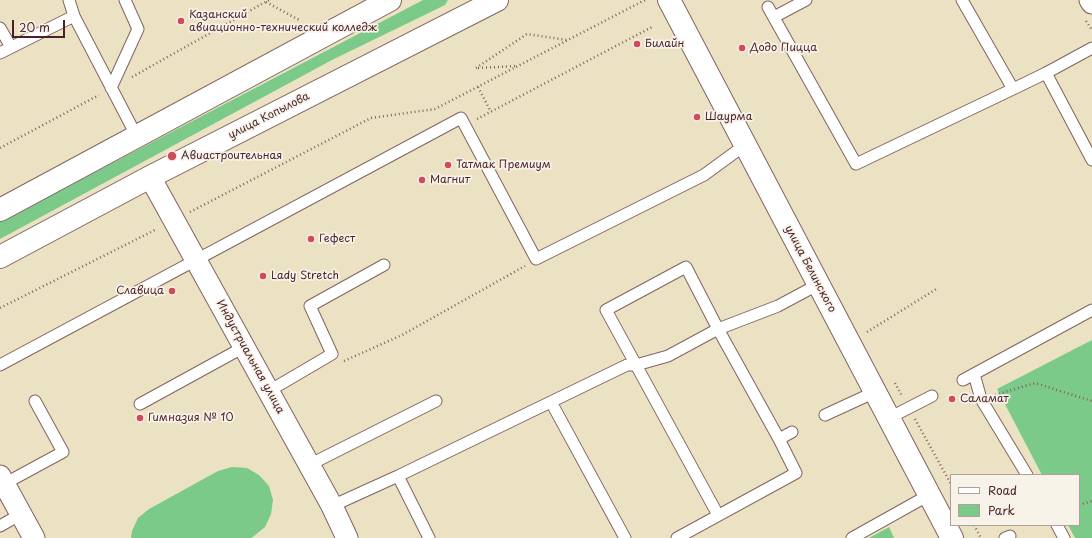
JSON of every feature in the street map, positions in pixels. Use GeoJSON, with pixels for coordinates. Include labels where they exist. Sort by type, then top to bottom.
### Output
{"type":"FeatureCollection","features":[{"type":"Feature","properties":{"kind":"main road"},"geometry":{"type":"LineString","coordinates":[[0,210],[390,0]]}},
{"type":"Feature","properties":{"kind":"main road","name":"улица Белинского"},"geometry":{"type":"LineString","coordinates":[[669,0],[952,538]]}},
{"type":"Feature","properties":{"kind":"main road","name":"улица Копылова"},"geometry":{"type":"LineString","coordinates":[[0,257],[150,176],[493,1]]}},
{"type":"Feature","properties":{"kind":"street","name":"Индустриальная улица"},"geometry":{"type":"LineString","coordinates":[[150,176],[332,506],[347,538]]}},
{"type":"Feature","properties":{"kind":"street"},"geometry":{"type":"LineString","coordinates":[[2,480],[34,538]]}},
{"type":"Feature","properties":{"kind":"lane"},"geometry":{"type":"LineString","coordinates":[[69,0],[74,16],[137,137]]}},
{"type":"Feature","properties":{"kind":"lane"},"geometry":{"type":"LineString","coordinates":[[111,88],[138,29],[125,0]]}},
{"type":"Feature","properties":{"kind":"lane"},"geometry":{"type":"LineString","coordinates":[[774,18],[806,0]]}},
{"type":"Feature","properties":{"kind":"lane"},"geometry":{"type":"LineString","coordinates":[[962,0],[1013,89]]}},
{"type":"Feature","properties":{"kind":"lane"},"geometry":{"type":"LineString","coordinates":[[768,6],[856,164],[1046,73],[1092,48]]}},
{"type":"Feature","properties":{"kind":"lane"},"geometry":{"type":"LineString","coordinates":[[0,53],[74,16]]}},
{"type":"Feature","properties":{"kind":"lane"},"geometry":{"type":"LineString","coordinates":[[0,28],[11,47]]}},
{"type":"Feature","properties":{"kind":"lane"},"geometry":{"type":"LineString","coordinates":[[1046,73],[1092,160]]}},
{"type":"Feature","properties":{"kind":"lane"},"geometry":{"type":"LineString","coordinates":[[0,365],[461,118],[536,259],[704,175],[745,144]]}},
{"type":"Feature","properties":{"kind":"lane"},"geometry":{"type":"LineString","coordinates":[[269,391],[332,354],[310,306],[384,265]]}},
{"type":"Feature","properties":{"kind":"lane"},"geometry":{"type":"LineString","coordinates":[[677,538],[796,473],[780,439],[718,329],[686,267],[606,310],[718,515]]}},
{"type":"Feature","properties":{"kind":"lane"},"geometry":{"type":"LineString","coordinates":[[332,506],[398,476],[627,365],[636,365],[668,356],[718,329],[778,306],[818,284]]}},
{"type":"Feature","properties":{"kind":"lane"},"geometry":{"type":"LineString","coordinates":[[963,380],[1092,310]]}},
{"type":"Feature","properties":{"kind":"lane"},"geometry":{"type":"LineString","coordinates":[[140,404],[244,347]]}},
{"type":"Feature","properties":{"kind":"lane"},"geometry":{"type":"LineString","coordinates":[[974,374],[981,399],[1026,474]]}},
{"type":"Feature","properties":{"kind":"lane"},"geometry":{"type":"LineString","coordinates":[[825,415],[875,392]]}},
{"type":"Feature","properties":{"kind":"lane"},"geometry":{"type":"LineString","coordinates":[[889,418],[932,396]]}},
{"type":"Feature","properties":{"kind":"lane"},"geometry":{"type":"LineString","coordinates":[[2,480],[63,452],[35,401]]}},
{"type":"Feature","properties":{"kind":"lane"},"geometry":{"type":"LineString","coordinates":[[309,465],[436,401]]}},
{"type":"Feature","properties":{"kind":"lane"},"geometry":{"type":"LineString","coordinates":[[551,402],[625,538]]}},
{"type":"Feature","properties":{"kind":"lane"},"geometry":{"type":"LineString","coordinates":[[780,439],[792,432]]}},
{"type":"Feature","properties":{"kind":"lane"},"geometry":{"type":"LineString","coordinates":[[398,476],[429,538]]}},
{"type":"Feature","properties":{"kind":"lane"},"geometry":{"type":"LineString","coordinates":[[852,538],[929,495]]}},
{"type":"Feature","properties":{"kind":"lane"},"geometry":{"type":"LineString","coordinates":[[0,526],[21,514]]}},
{"type":"Feature","properties":{"kind":"lane"},"geometry":{"type":"LineString","coordinates":[[1058,526],[1064,538]]}},
{"type":"Feature","properties":{"kind":"path"},"geometry":{"type":"LineString","coordinates":[[0,148],[269,0]]}},
{"type":"Feature","properties":{"kind":"path"},"geometry":{"type":"LineString","coordinates":[[0,308],[371,118],[435,109],[645,0]]}},
{"type":"Feature","properties":{"kind":"path"},"geometry":{"type":"LineString","coordinates":[[266,2],[301,21]]}},
{"type":"Feature","properties":{"kind":"path"},"geometry":{"type":"LineString","coordinates":[[519,66],[476,68],[527,34],[568,40]]}},
{"type":"Feature","properties":{"kind":"path"},"geometry":{"type":"LineString","coordinates":[[478,87],[491,112]]}},
{"type":"Feature","properties":{"kind":"path"},"geometry":{"type":"LineString","coordinates":[[340,363],[402,335],[536,259]]}},
{"type":"Feature","properties":{"kind":"path"},"geometry":{"type":"LineString","coordinates":[[867,332],[938,288]]}},
{"type":"Feature","properties":{"kind":"path"},"geometry":{"type":"LineString","coordinates":[[981,399],[1035,383],[1092,401]]}},
{"type":"Feature","properties":{"kind":"path"},"geometry":{"type":"LineString","coordinates":[[1080,505],[1092,501]]}},
{"type":"Feature","properties":{"kind":"path"},"geometry":{"type":"LineString","coordinates":[[975,526],[981,538]]}},
{"type":"Feature","properties":{"kind":"green space"},"geometry":{"type":"Polygon","coordinates":[[[423,0],[448,0],[445,5],[332,60],[0,239],[0,222],[423,0]]]}},
{"type":"Feature","properties":{"kind":"green space"},"geometry":{"type":"Polygon","coordinates":[[[1092,340],[1092,538],[1075,538],[1069,526],[1080,526],[1080,474],[1041,474],[997,389],[1092,340]]]}},
{"type":"Feature","properties":{"kind":"green space"},"geometry":{"type":"Polygon","coordinates":[[[232,467],[247,468],[259,475],[269,486],[273,500],[271,514],[265,527],[254,536],[251,538],[131,538],[132,531],[138,518],[149,509],[218,471],[232,467]]]}},
{"type":"Feature","properties":{"kind":"green space"},"geometry":{"type":"Polygon","coordinates":[[[889,527],[894,538],[869,538],[889,527]]]}},
{"type":"Feature","properties":{"kind":"place","name":"Казанский авиационно-технический колледж"},"geometry":{"type":"Point","coordinates":[181,21]}},
{"type":"Feature","properties":{"kind":"place","name":"Билайн"},"geometry":{"type":"Point","coordinates":[637,44]}},
{"type":"Feature","properties":{"kind":"place","name":"Додо Пицца"},"geometry":{"type":"Point","coordinates":[742,48]}},
{"type":"Feature","properties":{"kind":"place","name":"Шаурма"},"geometry":{"type":"Point","coordinates":[697,117]}},
{"type":"Feature","properties":{"kind":"place","name":"Авиастроительная"},"geometry":{"type":"Point","coordinates":[172,156]}},
{"type":"Feature","properties":{"kind":"place","name":"Татмак Премиум"},"geometry":{"type":"Point","coordinates":[448,165]}},
{"type":"Feature","properties":{"kind":"place","name":"Магнит"},"geometry":{"type":"Point","coordinates":[422,180]}},
{"type":"Feature","properties":{"kind":"place","name":"Гефест"},"geometry":{"type":"Point","coordinates":[311,239]}},
{"type":"Feature","properties":{"kind":"place","name":"Lady Stretch"},"geometry":{"type":"Point","coordinates":[263,276]}},
{"type":"Feature","properties":{"kind":"place","name":"Славица"},"geometry":{"type":"Point","coordinates":[172,291]}},
{"type":"Feature","properties":{"kind":"place","name":"Саламат"},"geometry":{"type":"Point","coordinates":[952,399]}},
{"type":"Feature","properties":{"kind":"place","name":"Гимназия № 10"},"geometry":{"type":"Point","coordinates":[140,418]}}]}
